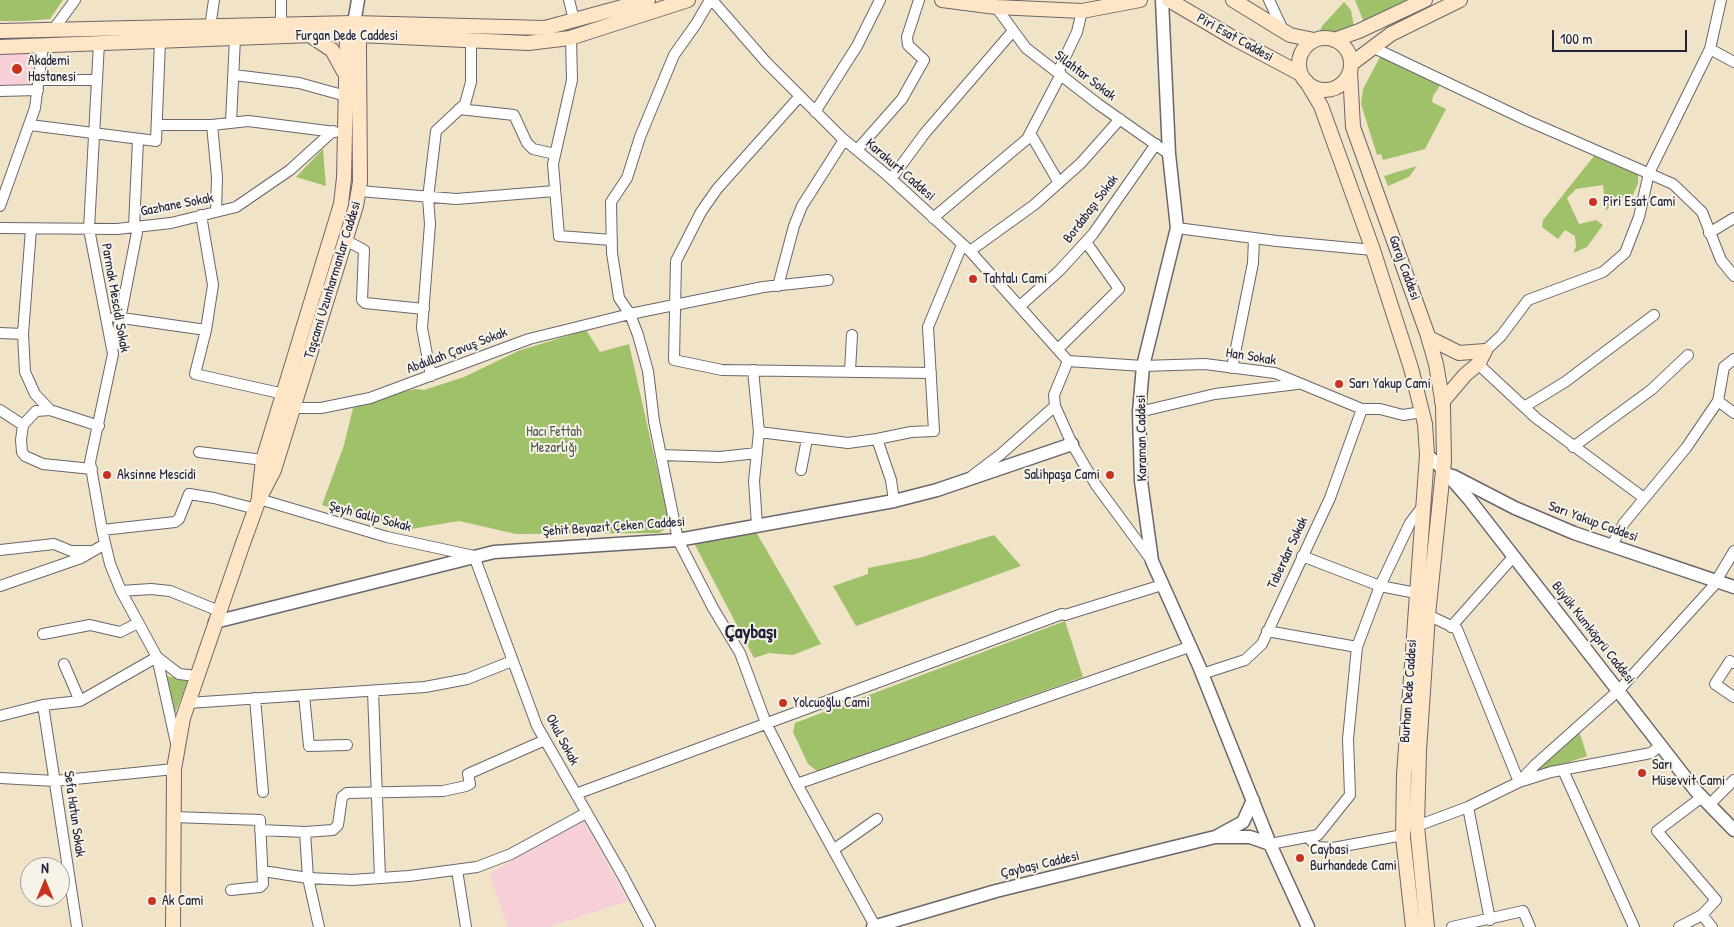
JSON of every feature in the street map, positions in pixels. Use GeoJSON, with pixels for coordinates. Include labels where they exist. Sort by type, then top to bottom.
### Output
{"type":"FeatureCollection","features":[{"type":"Feature","properties":{"kind":"main road","name":"Furgan Dede Caddesi"},"geometry":{"type":"LineString","coordinates":[[0,47],[308,35],[353,31],[545,28],[648,0]]}},
{"type":"Feature","properties":{"kind":"main road","name":"Furgan Dede Caddesi"},"geometry":{"type":"LineString","coordinates":[[0,31],[281,25],[528,43],[572,38],[688,0]]}},
{"type":"Feature","properties":{"kind":"main road"},"geometry":{"type":"LineString","coordinates":[[942,0],[996,7],[1082,11],[1140,0]]}},
{"type":"Feature","properties":{"kind":"main road"},"geometry":{"type":"LineString","coordinates":[[1233,0],[1290,35],[1314,40],[1334,40],[1359,31],[1425,0]]}},
{"type":"Feature","properties":{"kind":"main road"},"geometry":{"type":"LineString","coordinates":[[1314,40],[1307,45],[1300,58],[1304,77],[1319,89],[1327,89],[1342,83],[1350,68],[1372,47],[1401,29],[1460,0]]}},
{"type":"Feature","properties":{"kind":"main road","name":"Piri Esat Caddesi"},"geometry":{"type":"LineString","coordinates":[[1170,1],[1304,77]]}},
{"type":"Feature","properties":{"kind":"main road","name":"Taşcami Uzunharmanlar Caddesi"},"geometry":{"type":"LineString","coordinates":[[258,504],[263,460],[338,220],[344,178],[339,132],[346,96],[346,79],[353,31]]}},
{"type":"Feature","properties":{"kind":"main road","name":"Taşcami Uzunharmanlar Caddesi"},"geometry":{"type":"LineString","coordinates":[[173,927],[174,769],[188,703],[217,616],[258,504],[274,470],[347,240],[359,192],[353,31]]}},
{"type":"Feature","properties":{"kind":"main road"},"geometry":{"type":"LineString","coordinates":[[308,35],[322,41],[332,50],[341,63],[346,79]]}},
{"type":"Feature","properties":{"kind":"main road"},"geometry":{"type":"LineString","coordinates":[[1334,40],[1346,49],[1350,68]]}},
{"type":"Feature","properties":{"kind":"main road","name":"Garaj Caddesi"},"geometry":{"type":"LineString","coordinates":[[1350,68],[1354,127],[1436,364],[1442,402],[1445,470]]}},
{"type":"Feature","properties":{"kind":"main road","name":"Garaj Caddesi"},"geometry":{"type":"LineString","coordinates":[[1304,77],[1321,106],[1373,250],[1411,368],[1422,412],[1427,454]]}},
{"type":"Feature","properties":{"kind":"main road"},"geometry":{"type":"LineString","coordinates":[[1428,338],[1460,353],[1485,351]]}},
{"type":"Feature","properties":{"kind":"main road"},"geometry":{"type":"LineString","coordinates":[[1442,402],[1464,375],[1478,364],[1485,351]]}},
{"type":"Feature","properties":{"kind":"main road","name":"Burhan Dede Caddesi"},"geometry":{"type":"LineString","coordinates":[[1413,927],[1403,834],[1404,775],[1427,454]]}},
{"type":"Feature","properties":{"kind":"main road","name":"Burhan Dede Caddesi"},"geometry":{"type":"LineString","coordinates":[[1426,927],[1417,826],[1418,751],[1428,615],[1445,470]]}},
{"type":"Feature","properties":{"kind":"street"},"geometry":{"type":"LineString","coordinates":[[53,30],[75,0]]}},
{"type":"Feature","properties":{"kind":"street"},"geometry":{"type":"LineString","coordinates":[[210,27],[214,0]]}},
{"type":"Feature","properties":{"kind":"street"},"geometry":{"type":"LineString","coordinates":[[281,25],[282,0]]}},
{"type":"Feature","properties":{"kind":"street","name":"Taşcami Uzunharmanlar Caddesi"},"geometry":{"type":"LineString","coordinates":[[353,31],[358,0]]}},
{"type":"Feature","properties":{"kind":"street"},"geometry":{"type":"LineString","coordinates":[[569,0],[574,20]]}},
{"type":"Feature","properties":{"kind":"street"},"geometry":{"type":"LineString","coordinates":[[711,0],[674,55],[645,122],[627,178],[611,202],[612,240],[619,298],[630,314],[638,334],[648,371],[661,456],[678,540],[713,608],[740,653],[766,723],[874,927]]}},
{"type":"Feature","properties":{"kind":"street","name":"Karakurt Caddesi"},"geometry":{"type":"LineString","coordinates":[[711,0],[766,62],[844,140],[891,179],[966,248],[1068,361]]}},
{"type":"Feature","properties":{"kind":"street"},"geometry":{"type":"LineString","coordinates":[[816,112],[858,46],[880,0]]}},
{"type":"Feature","properties":{"kind":"street"},"geometry":{"type":"LineString","coordinates":[[857,150],[902,99],[924,60],[908,45],[907,36],[919,0]]}},
{"type":"Feature","properties":{"kind":"street"},"geometry":{"type":"LineString","coordinates":[[1269,0],[1284,31]]}},
{"type":"Feature","properties":{"kind":"street"},"geometry":{"type":"LineString","coordinates":[[1485,351],[1501,336],[1528,300],[1603,272],[1625,252],[1639,217],[1649,174],[1710,49],[1721,0]]}},
{"type":"Feature","properties":{"kind":"street","name":"Karaman Caddesi"},"geometry":{"type":"LineString","coordinates":[[1170,1],[1169,154],[1176,228],[1143,366],[1139,412],[1141,480],[1152,561],[1202,674],[1270,844],[1308,927]]}},
{"type":"Feature","properties":{"kind":"street","name":"Silahtar Sokak"},"geometry":{"type":"LineString","coordinates":[[996,7],[1026,48],[1169,154]]}},
{"type":"Feature","properties":{"kind":"street"},"geometry":{"type":"LineString","coordinates":[[933,218],[1027,139],[1077,32],[1082,11]]}},
{"type":"Feature","properties":{"kind":"street"},"geometry":{"type":"LineString","coordinates":[[891,179],[925,132],[1013,31]]}},
{"type":"Feature","properties":{"kind":"street"},"geometry":{"type":"LineString","coordinates":[[232,122],[235,38]]}},
{"type":"Feature","properties":{"kind":"street"},"geometry":{"type":"LineString","coordinates":[[572,38],[572,80],[553,164],[559,236],[612,240]]}},
{"type":"Feature","properties":{"kind":"street"},"geometry":{"type":"LineString","coordinates":[[432,376],[422,328],[430,224],[428,198],[436,131],[465,104],[471,82],[471,40]]}},
{"type":"Feature","properties":{"kind":"street"},"geometry":{"type":"LineString","coordinates":[[30,125],[156,141],[160,41]]}},
{"type":"Feature","properties":{"kind":"street","name":"Parmak Mescidi Sokak"},"geometry":{"type":"LineString","coordinates":[[99,43],[89,229],[113,354],[91,456],[92,469],[102,530],[113,573],[157,657],[177,749]]}},
{"type":"Feature","properties":{"kind":"street"},"geometry":{"type":"LineString","coordinates":[[0,206],[30,125],[39,85],[43,46]]}},
{"type":"Feature","properties":{"kind":"street"},"geometry":{"type":"LineString","coordinates":[[1372,47],[1526,120],[1673,184],[1702,212],[1721,260],[1734,276]]}},
{"type":"Feature","properties":{"kind":"street"},"geometry":{"type":"LineString","coordinates":[[1710,49],[1734,62]]}},
{"type":"Feature","properties":{"kind":"street"},"geometry":{"type":"LineString","coordinates":[[234,75],[298,84],[346,96]]}},
{"type":"Feature","properties":{"kind":"street"},"geometry":{"type":"LineString","coordinates":[[0,91],[39,85],[98,80]]}},
{"type":"Feature","properties":{"kind":"street"},"geometry":{"type":"LineString","coordinates":[[800,96],[717,189],[701,212],[676,261],[674,360],[722,370],[931,373]]}},
{"type":"Feature","properties":{"kind":"street"},"geometry":{"type":"LineString","coordinates":[[459,109],[514,114],[526,143],[533,149],[555,154]]}},
{"type":"Feature","properties":{"kind":"street"},"geometry":{"type":"LineString","coordinates":[[760,432],[773,432],[807,439],[848,442],[934,430],[928,327],[966,248],[1034,205],[1081,163],[1120,119]]}},
{"type":"Feature","properties":{"kind":"street"},"geometry":{"type":"LineString","coordinates":[[157,125],[212,125],[232,122],[264,123],[339,132]]}},
{"type":"Feature","properties":{"kind":"street"},"geometry":{"type":"LineString","coordinates":[[212,125],[217,177],[216,212]]}},
{"type":"Feature","properties":{"kind":"street","name":"Gazhane Sokak"},"geometry":{"type":"LineString","coordinates":[[0,228],[89,229],[136,227],[171,223],[236,207],[280,177],[339,132]]}},
{"type":"Feature","properties":{"kind":"street"},"geometry":{"type":"LineString","coordinates":[[1030,133],[1059,183]]}},
{"type":"Feature","properties":{"kind":"street"},"geometry":{"type":"LineString","coordinates":[[113,354],[136,227],[138,140]]}},
{"type":"Feature","properties":{"kind":"street"},"geometry":{"type":"LineString","coordinates":[[778,286],[794,226],[802,206],[844,140]]}},
{"type":"Feature","properties":{"kind":"street","name":"Bordabaşı Sokak"},"geometry":{"type":"LineString","coordinates":[[1020,306],[1059,271],[1086,242],[1156,144]]}},
{"type":"Feature","properties":{"kind":"street"},"geometry":{"type":"LineString","coordinates":[[359,192],[456,199],[555,190]]}},
{"type":"Feature","properties":{"kind":"street"},"geometry":{"type":"LineString","coordinates":[[201,215],[213,274],[212,302],[195,374],[284,394]]}},
{"type":"Feature","properties":{"kind":"street"},"geometry":{"type":"LineString","coordinates":[[1709,233],[1734,218]]}},
{"type":"Feature","properties":{"kind":"street"},"geometry":{"type":"LineString","coordinates":[[1176,228],[1373,250]]}},
{"type":"Feature","properties":{"kind":"street"},"geometry":{"type":"LineString","coordinates":[[31,229],[23,334],[25,372],[35,394],[50,410]]}},
{"type":"Feature","properties":{"kind":"street"},"geometry":{"type":"LineString","coordinates":[[1232,368],[1253,262],[1254,238]]}},
{"type":"Feature","properties":{"kind":"street"},"geometry":{"type":"LineString","coordinates":[[347,240],[364,250],[362,300],[364,303],[424,309]]}},
{"type":"Feature","properties":{"kind":"street"},"geometry":{"type":"LineString","coordinates":[[1058,349],[1119,289],[1086,242]]}},
{"type":"Feature","properties":{"kind":"street","name":"Abdullah Çavuş Sokak"},"geometry":{"type":"LineString","coordinates":[[294,408],[321,408],[370,398],[528,339],[630,314],[778,286],[828,280]]}},
{"type":"Feature","properties":{"kind":"street"},"geometry":{"type":"LineString","coordinates":[[1524,407],[1565,382],[1654,315]]}},
{"type":"Feature","properties":{"kind":"street"},"geometry":{"type":"LineString","coordinates":[[107,316],[206,330]]}},
{"type":"Feature","properties":{"kind":"street"},"geometry":{"type":"LineString","coordinates":[[0,333],[23,334]]}},
{"type":"Feature","properties":{"kind":"street"},"geometry":{"type":"LineString","coordinates":[[850,372],[852,335]]}},
{"type":"Feature","properties":{"kind":"street"},"geometry":{"type":"LineString","coordinates":[[1573,447],[1651,390],[1688,355]]}},
{"type":"Feature","properties":{"kind":"street"},"geometry":{"type":"LineString","coordinates":[[1612,545],[1624,523],[1686,448],[1718,401],[1724,367],[1734,359]]}},
{"type":"Feature","properties":{"kind":"street"},"geometry":{"type":"LineString","coordinates":[[1068,361],[1054,395],[1055,406],[1072,444],[1096,485],[1152,561]]}},
{"type":"Feature","properties":{"kind":"street","name":"Han Sokak"},"geometry":{"type":"LineString","coordinates":[[1068,361],[1143,366],[1205,364],[1275,373],[1362,409],[1380,409],[1403,415],[1422,412]]}},
{"type":"Feature","properties":{"kind":"street"},"geometry":{"type":"LineString","coordinates":[[1478,364],[1524,407],[1573,447],[1644,498]]}},
{"type":"Feature","properties":{"kind":"street"},"geometry":{"type":"LineString","coordinates":[[753,370],[760,432],[754,481],[757,525]]}},
{"type":"Feature","properties":{"kind":"street"},"geometry":{"type":"LineString","coordinates":[[1139,412],[1215,394],[1298,384]]}},
{"type":"Feature","properties":{"kind":"street"},"geometry":{"type":"LineString","coordinates":[[1718,401],[1734,413]]}},
{"type":"Feature","properties":{"kind":"street"},"geometry":{"type":"LineString","coordinates":[[966,480],[1001,454],[1055,406]]}},
{"type":"Feature","properties":{"kind":"street","name":"Taberdar Sokak"},"geometry":{"type":"LineString","coordinates":[[1202,674],[1245,660],[1262,644],[1330,498],[1362,409]]}},
{"type":"Feature","properties":{"kind":"street"},"geometry":{"type":"LineString","coordinates":[[0,410],[23,426]]}},
{"type":"Feature","properties":{"kind":"street"},"geometry":{"type":"LineString","coordinates":[[92,469],[43,464],[25,456],[22,452],[21,440],[23,426],[36,411],[50,410],[99,426]]}},
{"type":"Feature","properties":{"kind":"street"},"geometry":{"type":"LineString","coordinates":[[877,438],[891,480],[894,501]]}},
{"type":"Feature","properties":{"kind":"street"},"geometry":{"type":"LineString","coordinates":[[801,470],[807,439]]}},
{"type":"Feature","properties":{"kind":"street","name":"Şehit Beyazıt Çeken Caddesi"},"geometry":{"type":"LineString","coordinates":[[217,616],[507,550],[678,540],[894,501],[966,480],[1072,444]]}},
{"type":"Feature","properties":{"kind":"street"},"geometry":{"type":"LineString","coordinates":[[199,452],[263,460]]}},
{"type":"Feature","properties":{"kind":"street"},"geometry":{"type":"LineString","coordinates":[[661,456],[720,457],[757,453]]}},
{"type":"Feature","properties":{"kind":"street","name":"Büyük Kumköprü Caddesi"},"geometry":{"type":"LineString","coordinates":[[1427,454],[1445,470],[1661,745],[1706,801],[1734,830]]}},
{"type":"Feature","properties":{"kind":"street","name":"Sarı Yakup Caddesi"},"geometry":{"type":"LineString","coordinates":[[1445,470],[1515,508],[1574,533],[1734,587]]}},
{"type":"Feature","properties":{"kind":"street","name":"Şeyh Galip Sokak"},"geometry":{"type":"LineString","coordinates":[[102,530],[175,522],[188,494],[258,504],[387,537],[474,556]]}},
{"type":"Feature","properties":{"kind":"street"},"geometry":{"type":"LineString","coordinates":[[1215,837],[1250,837],[1270,844],[1318,835],[1350,795],[1348,739],[1357,646],[1380,586],[1410,523],[1423,506]]}},
{"type":"Feature","properties":{"kind":"street"},"geometry":{"type":"LineString","coordinates":[[0,550],[54,544],[71,551],[90,551]]}},
{"type":"Feature","properties":{"kind":"street"},"geometry":{"type":"LineString","coordinates":[[0,586],[81,558],[90,551],[105,544]]}},
{"type":"Feature","properties":{"kind":"street"},"geometry":{"type":"LineString","coordinates":[[1524,781],[1535,765],[1619,690],[1717,581],[1734,551]]}},
{"type":"Feature","properties":{"kind":"street","name":"Okul Sokak"},"geometry":{"type":"LineString","coordinates":[[474,556],[537,726],[650,927]]}},
{"type":"Feature","properties":{"kind":"street"},"geometry":{"type":"LineString","coordinates":[[1302,556],[1380,586],[1416,593]]}},
{"type":"Feature","properties":{"kind":"street"},"geometry":{"type":"LineString","coordinates":[[1451,627],[1514,556]]}},
{"type":"Feature","properties":{"kind":"street"},"geometry":{"type":"LineString","coordinates":[[576,794],[1062,614],[1065,615],[1162,585]]}},
{"type":"Feature","properties":{"kind":"street"},"geometry":{"type":"LineString","coordinates":[[122,591],[151,589],[170,591],[217,616]]}},
{"type":"Feature","properties":{"kind":"street"},"geometry":{"type":"LineString","coordinates":[[1428,615],[1457,629],[1524,781]]}},
{"type":"Feature","properties":{"kind":"street"},"geometry":{"type":"LineString","coordinates":[[44,634],[90,625],[120,632],[138,623]]}},
{"type":"Feature","properties":{"kind":"street"},"geometry":{"type":"LineString","coordinates":[[1267,631],[1357,646]]}},
{"type":"Feature","properties":{"kind":"street"},"geometry":{"type":"LineString","coordinates":[[797,784],[1189,647]]}},
{"type":"Feature","properties":{"kind":"street"},"geometry":{"type":"LineString","coordinates":[[0,716],[43,705],[80,701],[157,657],[179,674],[196,676]]}},
{"type":"Feature","properties":{"kind":"street"},"geometry":{"type":"LineString","coordinates":[[188,703],[425,687],[467,679],[512,661]]}},
{"type":"Feature","properties":{"kind":"street"},"geometry":{"type":"LineString","coordinates":[[1734,663],[1730,661],[1715,684],[1734,697]]}},
{"type":"Feature","properties":{"kind":"street"},"geometry":{"type":"LineString","coordinates":[[64,664],[80,701]]}},
{"type":"Feature","properties":{"kind":"street"},"geometry":{"type":"LineString","coordinates":[[372,691],[378,793],[380,878]]}},
{"type":"Feature","properties":{"kind":"street"},"geometry":{"type":"LineString","coordinates":[[304,695],[310,746],[347,745]]}},
{"type":"Feature","properties":{"kind":"street"},"geometry":{"type":"LineString","coordinates":[[255,698],[263,792]]}},
{"type":"Feature","properties":{"kind":"street","name":"Sefa Hatun Sokak"},"geometry":{"type":"LineString","coordinates":[[43,705],[77,927]]}},
{"type":"Feature","properties":{"kind":"street"},"geometry":{"type":"LineString","coordinates":[[260,830],[305,832],[333,830],[338,825],[342,796],[347,793],[443,792],[466,786],[470,784],[468,774],[545,740]]}},
{"type":"Feature","properties":{"kind":"street"},"geometry":{"type":"LineString","coordinates":[[1417,826],[1468,807],[1524,781],[1562,770],[1651,753],[1661,745]]}},
{"type":"Feature","properties":{"kind":"street"},"geometry":{"type":"LineString","coordinates":[[0,778],[56,781],[174,769]]}},
{"type":"Feature","properties":{"kind":"street"},"geometry":{"type":"LineString","coordinates":[[1562,770],[1634,927]]}},
{"type":"Feature","properties":{"kind":"street"},"geometry":{"type":"LineString","coordinates":[[1679,927],[1702,915],[1716,900],[1658,831],[1706,801],[1734,780]]}},
{"type":"Feature","properties":{"kind":"street"},"geometry":{"type":"LineString","coordinates":[[1215,837],[1243,822],[1253,800]]}},
{"type":"Feature","properties":{"kind":"street"},"geometry":{"type":"LineString","coordinates":[[1468,807],[1490,920]]}},
{"type":"Feature","properties":{"kind":"street"},"geometry":{"type":"LineString","coordinates":[[262,871],[308,878],[352,880],[477,867],[511,854],[586,813]]}},
{"type":"Feature","properties":{"kind":"street"},"geometry":{"type":"LineString","coordinates":[[174,817],[260,820],[263,884],[260,887],[231,890]]}},
{"type":"Feature","properties":{"kind":"street"},"geometry":{"type":"LineString","coordinates":[[833,850],[877,819]]}},
{"type":"Feature","properties":{"kind":"street"},"geometry":{"type":"LineString","coordinates":[[305,832],[308,878],[319,927]]}},
{"type":"Feature","properties":{"kind":"street"},"geometry":{"type":"LineString","coordinates":[[1308,837],[1317,847],[1332,848],[1403,834]]}},
{"type":"Feature","properties":{"kind":"street","name":"Çaybaşı Caddesi"},"geometry":{"type":"LineString","coordinates":[[874,927],[996,891],[1215,837]]}},
{"type":"Feature","properties":{"kind":"street"},"geometry":{"type":"LineString","coordinates":[[457,870],[466,927]]}},
{"type":"Feature","properties":{"kind":"street"},"geometry":{"type":"LineString","coordinates":[[1452,927],[1523,912],[1530,927]]}},
{"type":"Feature","properties":{"kind":"street"},"geometry":{"type":"LineString","coordinates":[[1702,915],[1712,927]]}},
{"type":"Feature","properties":{"kind":"shaded area","name":"Akademi Hastanesi"},"geometry":{"type":"Polygon","coordinates":[[[34,49],[33,86],[0,86],[0,51],[34,49]]]}},
{"type":"Feature","properties":{"kind":"shaded area"},"geometry":{"type":"Polygon","coordinates":[[[583,820],[628,901],[548,927],[508,927],[489,874],[583,820]]]}},
{"type":"Feature","properties":{"kind":"green space"},"geometry":{"type":"Polygon","coordinates":[[[0,0],[63,0],[50,19],[0,21],[0,0]]]}},
{"type":"Feature","properties":{"kind":"green space"},"geometry":{"type":"Polygon","coordinates":[[[1355,0],[1416,0],[1365,25],[1355,0]]]}},
{"type":"Feature","properties":{"kind":"green space"},"geometry":{"type":"Polygon","coordinates":[[[1344,2],[1351,10],[1354,27],[1334,32],[1320,31],[1322,26],[1344,2]]]}},
{"type":"Feature","properties":{"kind":"green space"},"geometry":{"type":"Polygon","coordinates":[[[1380,57],[1441,84],[1433,96],[1432,102],[1446,109],[1425,149],[1383,160],[1381,154],[1377,155],[1361,104],[1363,89],[1380,57]]]}},
{"type":"Feature","properties":{"kind":"green space"},"geometry":{"type":"Polygon","coordinates":[[[323,149],[326,186],[296,177],[323,149]]]}},
{"type":"Feature","properties":{"kind":"green space"},"geometry":{"type":"Polygon","coordinates":[[[1594,156],[1638,175],[1638,184],[1630,201],[1617,196],[1606,211],[1603,185],[1576,189],[1567,198],[1579,224],[1596,220],[1603,225],[1587,247],[1573,253],[1576,247],[1575,236],[1565,230],[1558,239],[1542,227],[1543,220],[1594,156]]]}},
{"type":"Feature","properties":{"kind":"green space"},"geometry":{"type":"Polygon","coordinates":[[[1417,166],[1409,177],[1388,186],[1384,176],[1417,166]]]}},
{"type":"Feature","properties":{"kind":"green space","name":"Hacı Fettah Mezarlığı"},"geometry":{"type":"Polygon","coordinates":[[[586,330],[600,352],[629,344],[670,526],[659,533],[516,534],[459,521],[405,530],[322,505],[344,445],[353,408],[379,397],[415,389],[424,390],[464,377],[518,351],[586,330]]]}},
{"type":"Feature","properties":{"kind":"green space"},"geometry":{"type":"Polygon","coordinates":[[[756,532],[821,644],[793,655],[769,653],[754,658],[695,545],[710,537],[756,532]]]}},
{"type":"Feature","properties":{"kind":"green space"},"geometry":{"type":"Polygon","coordinates":[[[994,535],[1021,566],[856,626],[833,586],[868,574],[868,568],[919,558],[994,535]]]}},
{"type":"Feature","properties":{"kind":"green space"},"geometry":{"type":"Polygon","coordinates":[[[1065,621],[1083,677],[817,771],[808,764],[793,732],[795,723],[1065,621]]]}},
{"type":"Feature","properties":{"kind":"green space"},"geometry":{"type":"Polygon","coordinates":[[[167,676],[188,681],[175,713],[167,676]]]}},
{"type":"Feature","properties":{"kind":"green space"},"geometry":{"type":"Polygon","coordinates":[[[1579,731],[1587,756],[1541,772],[1538,769],[1579,731]]]}},
{"type":"Feature","properties":{"kind":"place","name":"Akademi Hastanesi"},"geometry":{"type":"Point","coordinates":[17,69]}},
{"type":"Feature","properties":{"kind":"place","name":"Piri Esat Cami"},"geometry":{"type":"Point","coordinates":[1593,202]}},
{"type":"Feature","properties":{"kind":"place","name":"Tahtalı Cami"},"geometry":{"type":"Point","coordinates":[973,279]}},
{"type":"Feature","properties":{"kind":"place","name":"Sarı Yakup Cami"},"geometry":{"type":"Point","coordinates":[1339,384]}},
{"type":"Feature","properties":{"kind":"place","name":"Aksinne Mescidi"},"geometry":{"type":"Point","coordinates":[107,475]}},
{"type":"Feature","properties":{"kind":"place","name":"Salihpaşa Cami"},"geometry":{"type":"Point","coordinates":[1110,475]}},
{"type":"Feature","properties":{"kind":"place","name":"Yolcuoğlu Cami"},"geometry":{"type":"Point","coordinates":[783,703]}},
{"type":"Feature","properties":{"kind":"place","name":"Sarı Müsevvit Cami"},"geometry":{"type":"Point","coordinates":[1642,773]}},
{"type":"Feature","properties":{"kind":"place","name":"Caybasi Burhandede Cami"},"geometry":{"type":"Point","coordinates":[1300,858]}},
{"type":"Feature","properties":{"kind":"place","name":"Ak Cami"},"geometry":{"type":"Point","coordinates":[152,901]}},
{"type":"Feature","properties":{"kind":"district","name":"Çaybaşı"},"geometry":{"type":"Point","coordinates":[751,633]}}]}
